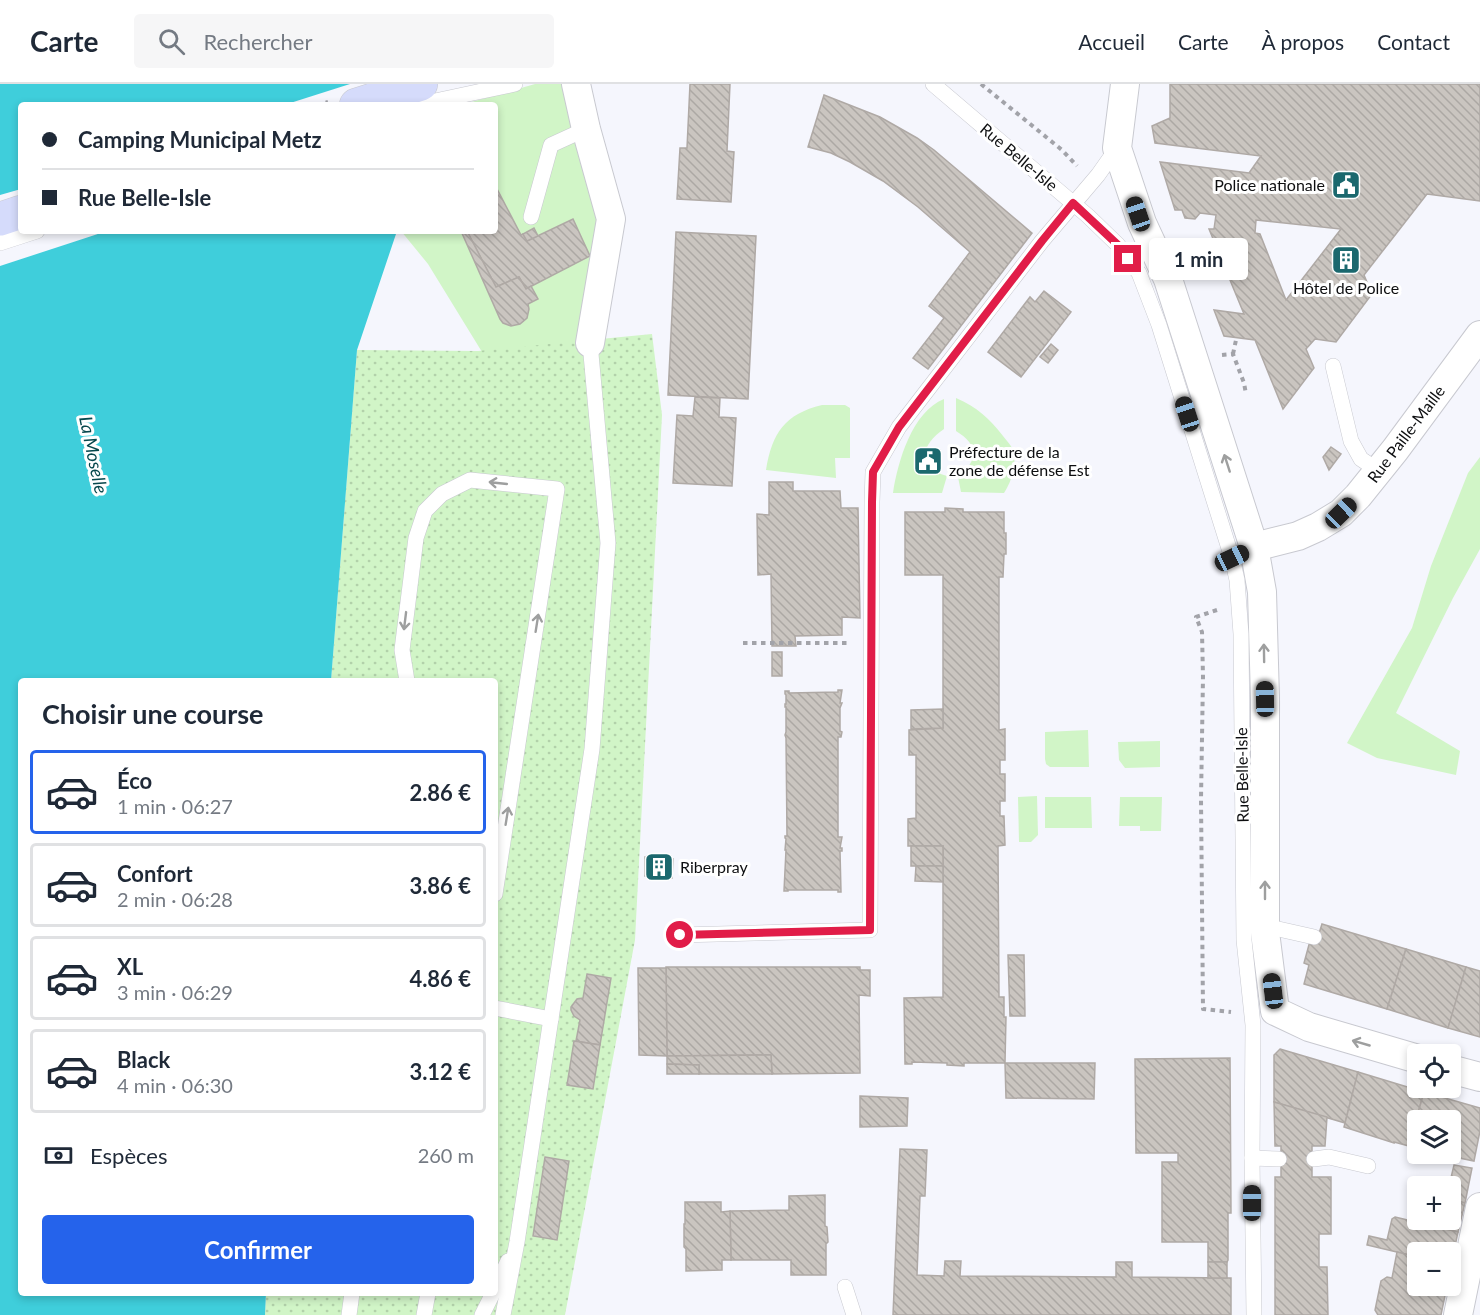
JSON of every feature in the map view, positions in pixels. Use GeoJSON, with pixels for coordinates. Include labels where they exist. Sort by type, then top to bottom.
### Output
{"type":"FeatureCollection","features":[{"type":"Feature","properties":{"kind":"main road"},"geometry":{"type":"LineString","coordinates":[[382,102],[426,97]]}},
{"type":"Feature","properties":{"kind":"main road"},"geometry":{"type":"LineString","coordinates":[[0,219],[18,213]]}},
{"type":"Feature","properties":{"kind":"street"},"geometry":{"type":"LineString","coordinates":[[576,84],[611,219],[590,343]]}},
{"type":"Feature","properties":{"kind":"street","name":"Rue Belle-Isle"},"geometry":{"type":"LineString","coordinates":[[1125,84],[1117,148],[1142,223],[1168,279],[1243,552],[1262,592],[1265,699],[1265,926],[1275,1011],[1309,1027],[1407,1056]]}},
{"type":"Feature","properties":{"kind":"street","name":"Rue Paille-Maille"},"geometry":{"type":"LineString","coordinates":[[1243,552],[1298,536],[1341,513],[1379,471],[1480,335]]}},
{"type":"Feature","properties":{"kind":"street"},"geometry":{"type":"LineString","coordinates":[[1461,1072],[1480,1077]]}},
{"type":"Feature","properties":{"kind":"street"},"geometry":{"type":"LineString","coordinates":[[1458,1315],[1480,1207]]}},
{"type":"Feature","properties":{"kind":"lane"},"geometry":{"type":"LineString","coordinates":[[426,97],[515,84]]}},
{"type":"Feature","properties":{"kind":"lane","name":"Rue Belle-Isle"},"geometry":{"type":"LineString","coordinates":[[933,84],[1073,203],[1118,245],[1139,273],[1243,552],[1237,580],[1241,634],[1244,940],[1253,1024],[1254,1315]]}},
{"type":"Feature","properties":{"kind":"lane"},"geometry":{"type":"LineString","coordinates":[[531,218],[550,145],[586,129]]}},
{"type":"Feature","properties":{"kind":"lane"},"geometry":{"type":"LineString","coordinates":[[680,935],[870,930],[873,472],[899,427],[1042,241],[1098,176],[1117,148]]}},
{"type":"Feature","properties":{"kind":"lane"},"geometry":{"type":"LineString","coordinates":[[0,243],[28,234]]}},
{"type":"Feature","properties":{"kind":"lane"},"geometry":{"type":"LineString","coordinates":[[503,1315],[517,1242],[592,748],[608,543],[590,343]]}},
{"type":"Feature","properties":{"kind":"lane"},"geometry":{"type":"LineString","coordinates":[[1333,366],[1351,441],[1361,459],[1379,471]]}},
{"type":"Feature","properties":{"kind":"lane"},"geometry":{"type":"LineString","coordinates":[[407,678],[402,650],[416,538],[425,511],[442,494],[470,480],[557,489],[498,874]]}},
{"type":"Feature","properties":{"kind":"lane"},"geometry":{"type":"LineString","coordinates":[[1265,926],[1314,937]]}},
{"type":"Feature","properties":{"kind":"lane"},"geometry":{"type":"LineString","coordinates":[[498,1009],[551,1019]]}},
{"type":"Feature","properties":{"kind":"lane"},"geometry":{"type":"LineString","coordinates":[[1314,1159],[1329,1157],[1368,1166]]}},
{"type":"Feature","properties":{"kind":"lane"},"geometry":{"type":"LineString","coordinates":[[1252,1158],[1279,1160]]}},
{"type":"Feature","properties":{"kind":"lane"},"geometry":{"type":"LineString","coordinates":[[498,1282],[517,1242]]}},
{"type":"Feature","properties":{"kind":"lane"},"geometry":{"type":"LineString","coordinates":[[845,1287],[854,1315]]}},
{"type":"Feature","properties":{"kind":"lane"},"geometry":{"type":"LineString","coordinates":[[349,1315],[352,1296]]}},
{"type":"Feature","properties":{"kind":"lane"},"geometry":{"type":"LineString","coordinates":[[424,1315],[427,1296]]}},
{"type":"Feature","properties":{"kind":"lane"},"geometry":{"type":"LineString","coordinates":[[482,1315],[492,1296]]}},
{"type":"Feature","properties":{"kind":"path"},"geometry":{"type":"LineString","coordinates":[[981,84],[1062,150],[1077,166]]}},
{"type":"Feature","properties":{"kind":"path"},"geometry":{"type":"LineString","coordinates":[[1236,340],[1233,354],[1246,394]]}},
{"type":"Feature","properties":{"kind":"path"},"geometry":{"type":"LineString","coordinates":[[1212,355],[1233,354]]}},
{"type":"Feature","properties":{"kind":"path"},"geometry":{"type":"LineString","coordinates":[[1216,610],[1196,617],[1202,632],[1203,677],[1201,799],[1203,1010],[1236,1012]]}},
{"type":"Feature","properties":{"kind":"path"},"geometry":{"type":"LineString","coordinates":[[743,643],[871,643]]}},
{"type":"Feature","properties":{"kind":"green space"},"geometry":{"type":"Polygon","coordinates":[[[535,84],[576,84],[611,219],[534,967],[509,396],[428,264],[403,234],[498,234],[498,102],[472,102],[535,84]]]}},
{"type":"Feature","properties":{"kind":"green space"},"geometry":{"type":"Polygon","coordinates":[[[652,334],[662,415],[635,940],[565,1315],[265,1315],[266,1296],[498,1296],[498,678],[331,678],[357,350],[478,351],[652,334]]]}},
{"type":"Feature","properties":{"kind":"green space"},"geometry":{"type":"Polygon","coordinates":[[[956,398],[988,418],[1012,448],[1013,471],[1004,493],[961,492],[958,477],[970,465],[973,453],[969,442],[956,431],[956,398]]]}},
{"type":"Feature","properties":{"kind":"green space"},"geometry":{"type":"Polygon","coordinates":[[[944,399],[944,429],[930,441],[925,455],[930,467],[947,476],[942,493],[893,493],[903,453],[915,426],[933,405],[944,399]]]}},
{"type":"Feature","properties":{"kind":"green space"},"geometry":{"type":"Polygon","coordinates":[[[822,405],[845,405],[850,408],[850,458],[835,458],[836,478],[766,470],[772,446],[782,427],[798,414],[822,405]]]}},
{"type":"Feature","properties":{"kind":"green space"},"geometry":{"type":"Polygon","coordinates":[[[1480,457],[1480,549],[1396,713],[1460,751],[1456,775],[1377,758],[1347,743],[1412,628],[1431,566],[1468,473],[1480,457]]]}},
{"type":"Feature","properties":{"kind":"green space"},"geometry":{"type":"Polygon","coordinates":[[[1088,730],[1089,767],[1050,767],[1046,764],[1045,732],[1088,730]]]}},
{"type":"Feature","properties":{"kind":"green space"},"geometry":{"type":"Polygon","coordinates":[[[1160,741],[1160,767],[1125,768],[1119,760],[1118,742],[1160,741]]]}},
{"type":"Feature","properties":{"kind":"green space"},"geometry":{"type":"Polygon","coordinates":[[[1037,796],[1038,835],[1031,842],[1019,842],[1018,797],[1037,796]]]}},
{"type":"Feature","properties":{"kind":"green space"},"geometry":{"type":"Polygon","coordinates":[[[1045,797],[1091,797],[1092,828],[1045,828],[1045,797]]]}},
{"type":"Feature","properties":{"kind":"green space"},"geometry":{"type":"Polygon","coordinates":[[[1120,797],[1162,797],[1161,831],[1140,831],[1140,826],[1119,826],[1120,797]]]}},
{"type":"Feature","properties":{"kind":"water","name":"La Moselle"},"geometry":{"type":"Polygon","coordinates":[[[0,84],[435,84],[432,102],[18,102],[18,234],[396,234],[357,350],[331,678],[18,678],[18,1296],[266,1296],[265,1315],[0,1315],[0,84]]]}},
{"type":"Feature","properties":{"kind":"pier"},"geometry":{"type":"Polygon","coordinates":[[[350,84],[437,84],[434,102],[293,102],[350,84]]]}},
{"type":"Feature","properties":{"kind":"pier"},"geometry":{"type":"Polygon","coordinates":[[[18,190],[18,234],[98,234],[0,266],[0,195],[18,190]]]}},
{"type":"Feature","properties":{"kind":"building"},"geometry":{"type":"Polygon","coordinates":[[[690,84],[730,84],[727,151],[734,152],[731,202],[677,199],[680,148],[687,148],[690,84]]]}},
{"type":"Feature","properties":{"kind":"building","name":"Hôtel de Police"},"geometry":{"type":"Polygon","coordinates":[[[1170,84],[1480,84],[1480,201],[1427,194],[1364,275],[1372,294],[1336,342],[1315,339],[1306,349],[1314,368],[1283,409],[1255,340],[1224,336],[1214,310],[1244,314],[1209,229],[1214,229],[1216,215],[1200,213],[1195,219],[1185,218],[1182,210],[1175,210],[1160,162],[1249,173],[1261,156],[1155,143],[1152,126],[1170,118],[1170,84]],[[1256,220],[1255,233],[1260,234],[1286,300],[1341,229],[1256,220]]]}},
{"type":"Feature","properties":{"kind":"building"},"geometry":{"type":"Polygon","coordinates":[[[824,95],[880,117],[917,138],[1032,233],[928,369],[913,358],[944,318],[929,306],[970,252],[918,207],[883,181],[831,153],[808,147],[824,95]]]}},
{"type":"Feature","properties":{"kind":"building"},"geometry":{"type":"Polygon","coordinates":[[[498,191],[521,235],[523,234],[527,241],[573,219],[590,256],[526,289],[519,277],[496,287],[469,234],[498,234],[498,191]]]}},
{"type":"Feature","properties":{"kind":"building"},"geometry":{"type":"Polygon","coordinates":[[[534,228],[538,236],[527,241],[523,234],[534,228]]]}},
{"type":"Feature","properties":{"kind":"building"},"geometry":{"type":"Polygon","coordinates":[[[676,232],[756,236],[748,399],[668,395],[676,232]]]}},
{"type":"Feature","properties":{"kind":"building"},"geometry":{"type":"Polygon","coordinates":[[[462,234],[469,234],[496,287],[519,277],[526,289],[531,286],[538,299],[528,304],[527,318],[520,324],[511,326],[500,319],[462,234]]]}},
{"type":"Feature","properties":{"kind":"building"},"geometry":{"type":"Polygon","coordinates":[[[1044,291],[1071,312],[1021,377],[988,352],[1030,297],[1035,302],[1044,291]]]}},
{"type":"Feature","properties":{"kind":"building"},"geometry":{"type":"Polygon","coordinates":[[[1051,344],[1058,350],[1048,363],[1040,357],[1051,344]]]}},
{"type":"Feature","properties":{"kind":"building"},"geometry":{"type":"Polygon","coordinates":[[[695,397],[720,398],[719,417],[736,418],[732,486],[673,483],[677,415],[693,416],[695,397]]]}},
{"type":"Feature","properties":{"kind":"building"},"geometry":{"type":"Polygon","coordinates":[[[1331,447],[1341,454],[1329,470],[1323,457],[1331,447]]]}},
{"type":"Feature","properties":{"kind":"building"},"geometry":{"type":"Polygon","coordinates":[[[769,482],[793,482],[793,491],[840,491],[841,508],[858,508],[860,618],[842,617],[842,635],[795,636],[796,646],[772,646],[771,574],[758,575],[757,514],[769,515],[769,482]]]}},
{"type":"Feature","properties":{"kind":"building"},"geometry":{"type":"Polygon","coordinates":[[[945,508],[963,509],[963,512],[1004,512],[1004,533],[1006,533],[1003,577],[999,577],[999,730],[1005,729],[1005,760],[1000,760],[1000,774],[1005,774],[1005,801],[1000,801],[1000,816],[1004,816],[1005,845],[998,846],[999,997],[1004,997],[1004,1017],[1006,1017],[1005,1063],[964,1063],[964,1066],[947,1065],[947,1063],[912,1062],[912,1064],[905,1064],[904,998],[943,997],[943,846],[908,846],[908,819],[916,818],[916,755],[909,755],[909,730],[943,728],[943,575],[905,575],[905,512],[945,512],[945,508]]]}},
{"type":"Feature","properties":{"kind":"building"},"geometry":{"type":"Polygon","coordinates":[[[772,652],[782,652],[782,676],[772,676],[772,652]]]}},
{"type":"Feature","properties":{"kind":"building"},"geometry":{"type":"Polygon","coordinates":[[[842,690],[840,731],[842,732],[841,737],[838,737],[838,837],[842,837],[841,892],[838,890],[784,891],[785,836],[787,836],[785,691],[789,693],[838,692],[842,690]]]}},
{"type":"Feature","properties":{"kind":"building"},"geometry":{"type":"Polygon","coordinates":[[[943,709],[943,728],[911,729],[911,710],[943,709]]]}},
{"type":"Feature","properties":{"kind":"building"},"geometry":{"type":"Polygon","coordinates":[[[911,846],[943,846],[943,866],[911,866],[911,846]]]}},
{"type":"Feature","properties":{"kind":"building","name":"Riberpray"},"geometry":{"type":"Polygon","coordinates":[[[645,857],[673,859],[672,878],[645,876],[645,857]]]}},
{"type":"Feature","properties":{"kind":"building"},"geometry":{"type":"Polygon","coordinates":[[[916,866],[943,866],[943,882],[915,881],[916,866]]]}},
{"type":"Feature","properties":{"kind":"building"},"geometry":{"type":"Polygon","coordinates":[[[1322,924],[1406,949],[1387,1009],[1304,984],[1309,965],[1304,963],[1310,941],[1316,943],[1322,924]]]}},
{"type":"Feature","properties":{"kind":"building"},"geometry":{"type":"Polygon","coordinates":[[[1406,949],[1466,967],[1448,1028],[1387,1009],[1406,949]]]}},
{"type":"Feature","properties":{"kind":"building"},"geometry":{"type":"Polygon","coordinates":[[[1008,955],[1024,955],[1025,1016],[1010,1016],[1008,955]]]}},
{"type":"Feature","properties":{"kind":"building"},"geometry":{"type":"Polygon","coordinates":[[[666,967],[860,967],[860,970],[870,970],[870,996],[859,995],[860,1073],[772,1074],[771,1055],[667,1056],[666,967]]]}},
{"type":"Feature","properties":{"kind":"building"},"geometry":{"type":"Polygon","coordinates":[[[1466,967],[1480,971],[1480,1037],[1448,1028],[1466,967]]]}},
{"type":"Feature","properties":{"kind":"building"},"geometry":{"type":"Polygon","coordinates":[[[638,968],[666,968],[667,1056],[639,1055],[638,968]]]}},
{"type":"Feature","properties":{"kind":"building"},"geometry":{"type":"Polygon","coordinates":[[[587,974],[611,978],[600,1045],[576,1041],[580,1020],[574,1016],[571,1007],[577,999],[583,998],[587,974]]]}},
{"type":"Feature","properties":{"kind":"building"},"geometry":{"type":"Polygon","coordinates":[[[574,1041],[600,1045],[593,1089],[567,1085],[574,1041]]]}},
{"type":"Feature","properties":{"kind":"building"},"geometry":{"type":"Polygon","coordinates":[[[1280,1049],[1358,1072],[1345,1123],[1274,1102],[1274,1055],[1280,1049]]]}},
{"type":"Feature","properties":{"kind":"building"},"geometry":{"type":"Polygon","coordinates":[[[771,1055],[772,1074],[699,1074],[699,1065],[667,1064],[667,1056],[771,1055]]]}},
{"type":"Feature","properties":{"kind":"building"},"geometry":{"type":"Polygon","coordinates":[[[1230,1058],[1231,1213],[1228,1213],[1228,1260],[1227,1262],[1208,1262],[1208,1242],[1162,1242],[1162,1162],[1178,1162],[1178,1153],[1136,1153],[1135,1059],[1230,1058]]]}},
{"type":"Feature","properties":{"kind":"building"},"geometry":{"type":"Polygon","coordinates":[[[1005,1063],[1095,1063],[1094,1099],[1006,1098],[1005,1063]]]}},
{"type":"Feature","properties":{"kind":"building"},"geometry":{"type":"Polygon","coordinates":[[[667,1064],[699,1065],[699,1074],[667,1074],[667,1064]]]}},
{"type":"Feature","properties":{"kind":"building"},"geometry":{"type":"Polygon","coordinates":[[[1358,1072],[1407,1087],[1407,1098],[1422,1098],[1419,1110],[1407,1110],[1407,1145],[1344,1127],[1358,1072]]]}},
{"type":"Feature","properties":{"kind":"building"},"geometry":{"type":"Polygon","coordinates":[[[860,1096],[908,1098],[907,1126],[860,1127],[860,1096]]]}},
{"type":"Feature","properties":{"kind":"building"},"geometry":{"type":"Polygon","coordinates":[[[1422,1098],[1445,1098],[1480,1108],[1480,1131],[1474,1161],[1461,1158],[1461,1110],[1419,1110],[1422,1098]]]}},
{"type":"Feature","properties":{"kind":"building"},"geometry":{"type":"Polygon","coordinates":[[[1274,1102],[1327,1117],[1325,1146],[1312,1146],[1312,1177],[1331,1177],[1331,1234],[1319,1234],[1319,1267],[1327,1267],[1328,1315],[1275,1315],[1275,1177],[1281,1177],[1281,1146],[1275,1146],[1274,1102]]]}},
{"type":"Feature","properties":{"kind":"building"},"geometry":{"type":"Polygon","coordinates":[[[900,1149],[927,1150],[925,1196],[920,1196],[917,1275],[944,1276],[945,1261],[961,1261],[960,1276],[1116,1277],[1116,1262],[1132,1262],[1132,1277],[1231,1278],[1231,1315],[893,1315],[900,1149]]]}},
{"type":"Feature","properties":{"kind":"building"},"geometry":{"type":"Polygon","coordinates":[[[545,1157],[569,1161],[557,1240],[533,1236],[545,1157]]]}},
{"type":"Feature","properties":{"kind":"building"},"geometry":{"type":"Polygon","coordinates":[[[1454,1165],[1472,1168],[1465,1203],[1461,1202],[1461,1176],[1451,1176],[1454,1165]]]}},
{"type":"Feature","properties":{"kind":"building"},"geometry":{"type":"Polygon","coordinates":[[[825,1195],[825,1226],[828,1242],[826,1244],[826,1275],[791,1275],[791,1260],[731,1260],[730,1211],[789,1210],[789,1196],[825,1195]]]}},
{"type":"Feature","properties":{"kind":"building"},"geometry":{"type":"Polygon","coordinates":[[[685,1202],[721,1202],[721,1212],[730,1211],[731,1260],[722,1260],[722,1270],[686,1271],[685,1202]]]}},
{"type":"Feature","properties":{"kind":"building"},"geometry":{"type":"Polygon","coordinates":[[[1461,1202],[1465,1203],[1461,1220],[1461,1202]]]}},
{"type":"Feature","properties":{"kind":"building"},"geometry":{"type":"Polygon","coordinates":[[[1395,1217],[1407,1220],[1407,1230],[1458,1232],[1456,1242],[1407,1242],[1407,1254],[1367,1245],[1369,1236],[1387,1240],[1392,1219],[1395,1217]]]}},
{"type":"Feature","properties":{"kind":"building"},"geometry":{"type":"Polygon","coordinates":[[[1397,1252],[1407,1254],[1407,1296],[1445,1296],[1441,1315],[1378,1315],[1375,1310],[1381,1281],[1387,1277],[1392,1278],[1397,1252]]]}},
{"type":"Feature","properties":{"kind":"building"},"geometry":{"type":"Polygon","coordinates":[[[1208,1262],[1227,1262],[1227,1278],[1208,1278],[1208,1262]]]}},
{"type":"Feature","properties":{"kind":"place","name":"Police nationale"},"geometry":{"type":"Point","coordinates":[1346,185]}},
{"type":"Feature","properties":{"kind":"place","name":"Hôtel de Police"},"geometry":{"type":"Point","coordinates":[1346,260]}},
{"type":"Feature","properties":{"kind":"place","name":"Préfecture de la zone de défense Est"},"geometry":{"type":"Point","coordinates":[928,461]}},
{"type":"Feature","properties":{"kind":"place","name":"Riberpray"},"geometry":{"type":"Point","coordinates":[659,867]}},
{"type":"Feature","properties":{"kind":"route"},"geometry":{"type":"LineString","coordinates":[[680,935],[870,930],[873,472],[899,427],[1073,203],[1118,245],[1128,259]]}}]}
